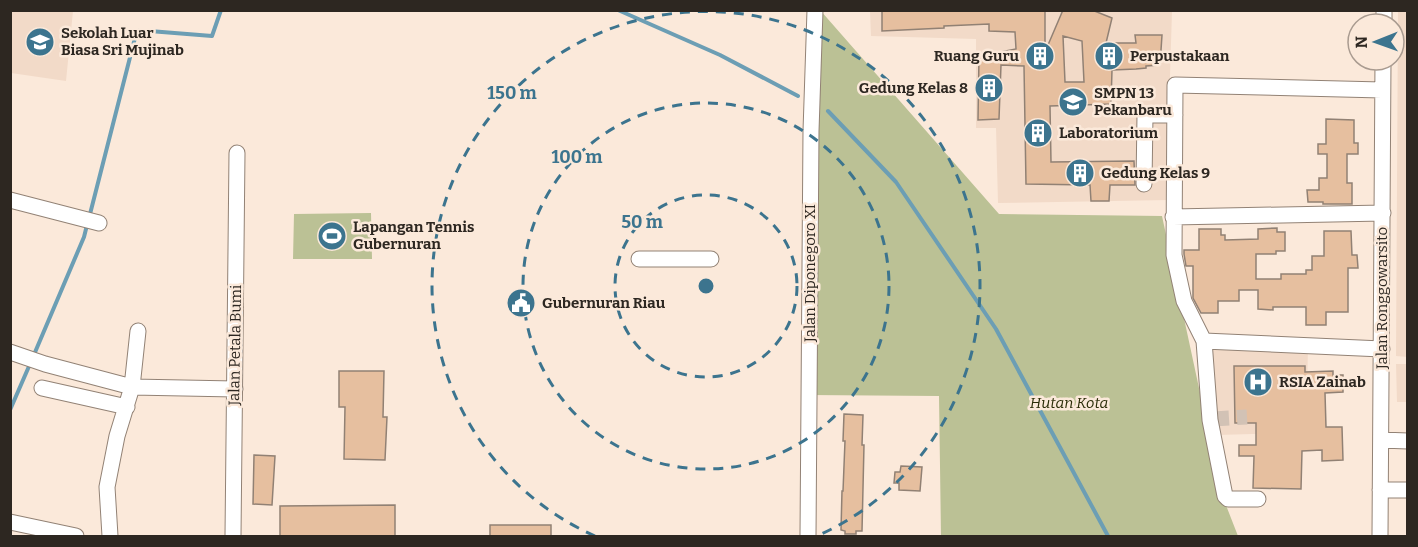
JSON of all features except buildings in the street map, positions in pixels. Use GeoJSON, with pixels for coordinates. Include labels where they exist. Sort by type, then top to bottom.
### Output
{"type":"FeatureCollection","features":[{"type":"Feature","properties":{"kind":"street","name":"Jalan Diponegoro XI"},"geometry":{"type":"LineString","coordinates":[[808,537],[811,131],[815,10]]}},
{"type":"Feature","properties":{"kind":"street","name":"Jalan Ronggowarsito"},"geometry":{"type":"LineString","coordinates":[[1380,537],[1383,72]]}},
{"type":"Feature","properties":{"kind":"street"},"geometry":{"type":"LineString","coordinates":[[1258,499],[1226,498],[1212,420],[1204,341],[1184,301],[1174,255],[1175,85],[1382,90]]}},
{"type":"Feature","properties":{"kind":"street"},"geometry":{"type":"LineString","coordinates":[[1144,184],[1145,116],[1175,114]]}},
{"type":"Feature","properties":{"kind":"street","name":"Jalan Petala Bumi"},"geometry":{"type":"LineString","coordinates":[[233,537],[237,153]]}},
{"type":"Feature","properties":{"kind":"street"},"geometry":{"type":"LineString","coordinates":[[10,200],[99,223]]}},
{"type":"Feature","properties":{"kind":"street"},"geometry":{"type":"LineString","coordinates":[[1173,217],[1383,213]]}},
{"type":"Feature","properties":{"kind":"street"},"geometry":{"type":"LineString","coordinates":[[639,260],[711,259]]}},
{"type":"Feature","properties":{"kind":"street"},"geometry":{"type":"LineString","coordinates":[[110,537],[107,487],[117,436],[132,387],[138,331]]}},
{"type":"Feature","properties":{"kind":"street"},"geometry":{"type":"LineString","coordinates":[[1204,341],[1382,349]]}},
{"type":"Feature","properties":{"kind":"street"},"geometry":{"type":"LineString","coordinates":[[1207,379],[1211,372],[1210,357],[1216,350],[1284,353],[1292,345]]}},
{"type":"Feature","properties":{"kind":"street"},"geometry":{"type":"LineString","coordinates":[[10,352],[45,364],[132,387],[235,389]]}},
{"type":"Feature","properties":{"kind":"street"},"geometry":{"type":"LineString","coordinates":[[42,388],[127,406]]}},
{"type":"Feature","properties":{"kind":"street"},"geometry":{"type":"LineString","coordinates":[[1381,440],[1407,441]]}},
{"type":"Feature","properties":{"kind":"street"},"geometry":{"type":"LineString","coordinates":[[1380,490],[1407,490]]}},
{"type":"Feature","properties":{"kind":"street"},"geometry":{"type":"LineString","coordinates":[[10,522],[76,537]]}},
{"type":"Feature","properties":{"kind":"shaded area"},"geometry":{"type":"Polygon","coordinates":[[[1407,10],[1408,357],[1396,356],[1398,72],[1406,72],[1406,12],[1398,11],[1407,10]]]}},
{"type":"Feature","properties":{"kind":"shaded area","name":"Sekolah Luar Biasa Sri Mujinab"},"geometry":{"type":"Polygon","coordinates":[[[10,11],[73,11],[66,81],[11,73],[10,11]]]}},
{"type":"Feature","properties":{"kind":"shaded area","name":"SMPN 13 Pekanbaru"},"geometry":{"type":"Polygon","coordinates":[[[870,11],[1172,11],[1169,200],[998,203],[996,128],[976,128],[976,39],[871,36],[870,11]]]}},
{"type":"Feature","properties":{"kind":"shaded area","name":"RSIA Zainab"},"geometry":{"type":"Polygon","coordinates":[[[1208,346],[1308,347],[1306,435],[1217,435],[1208,346]]]}},
{"type":"Feature","properties":{"kind":"shaded area"},"geometry":{"type":"Polygon","coordinates":[[[1396,364],[1407,364],[1407,402],[1397,402],[1396,364]]]}},
{"type":"Feature","properties":{"kind":"green space","name":"Hutan Kota"},"geometry":{"type":"Polygon","coordinates":[[[820,10],[999,214],[1162,216],[1222,495],[1238,536],[941,536],[939,396],[808,395],[820,10]]]}},
{"type":"Feature","properties":{"kind":"green space","name":"Lapangan Tennis Gubernuran"},"geometry":{"type":"Polygon","coordinates":[[[371,213],[372,259],[293,259],[294,214],[371,213]]]}},
{"type":"Feature","properties":{"kind":"waterway"},"geometry":{"type":"LineString","coordinates":[[89,218],[137,30],[212,36],[221,10]]}},
{"type":"Feature","properties":{"kind":"waterway"},"geometry":{"type":"LineString","coordinates":[[618,10],[720,55],[798,96]]}},
{"type":"Feature","properties":{"kind":"waterway"},"geometry":{"type":"LineString","coordinates":[[828,111],[896,182],[996,329],[1108,536]]}},
{"type":"Feature","properties":{"kind":"waterway"},"geometry":{"type":"LineString","coordinates":[[33,357],[87,225]]}},
{"type":"Feature","properties":{"kind":"waterway"},"geometry":{"type":"LineString","coordinates":[[10,410],[30,364]]}},
{"type":"Feature","properties":{"kind":"tunnel"},"geometry":{"type":"LineString","coordinates":[[1214,419],[1247,417]]}},
{"type":"Feature","properties":{"kind":"place","name":"Sekolah Luar Biasa Sri Mujinab"},"geometry":{"type":"Point","coordinates":[40,42]}},
{"type":"Feature","properties":{"kind":"place","name":"Ruang Guru"},"geometry":{"type":"Point","coordinates":[1040,56]}},
{"type":"Feature","properties":{"kind":"place","name":"Perpustakaan"},"geometry":{"type":"Point","coordinates":[1109,56]}},
{"type":"Feature","properties":{"kind":"place","name":"Gedung Kelas 8"},"geometry":{"type":"Point","coordinates":[989,88]}},
{"type":"Feature","properties":{"kind":"place","name":"SMPN 13 Pekanbaru"},"geometry":{"type":"Point","coordinates":[1073,102]}},
{"type":"Feature","properties":{"kind":"place","name":"Laboratorium"},"geometry":{"type":"Point","coordinates":[1038,133]}},
{"type":"Feature","properties":{"kind":"place","name":"Gedung Kelas 9"},"geometry":{"type":"Point","coordinates":[1080,173]}},
{"type":"Feature","properties":{"kind":"place","name":"Lapangan Tennis Gubernuran"},"geometry":{"type":"Point","coordinates":[332,236]}},
{"type":"Feature","properties":{"kind":"place","name":"Gubernuran Riau"},"geometry":{"type":"Point","coordinates":[521,303]}},
{"type":"Feature","properties":{"kind":"place","name":"RSIA Zainab"},"geometry":{"type":"Point","coordinates":[1258,382]}}]}
